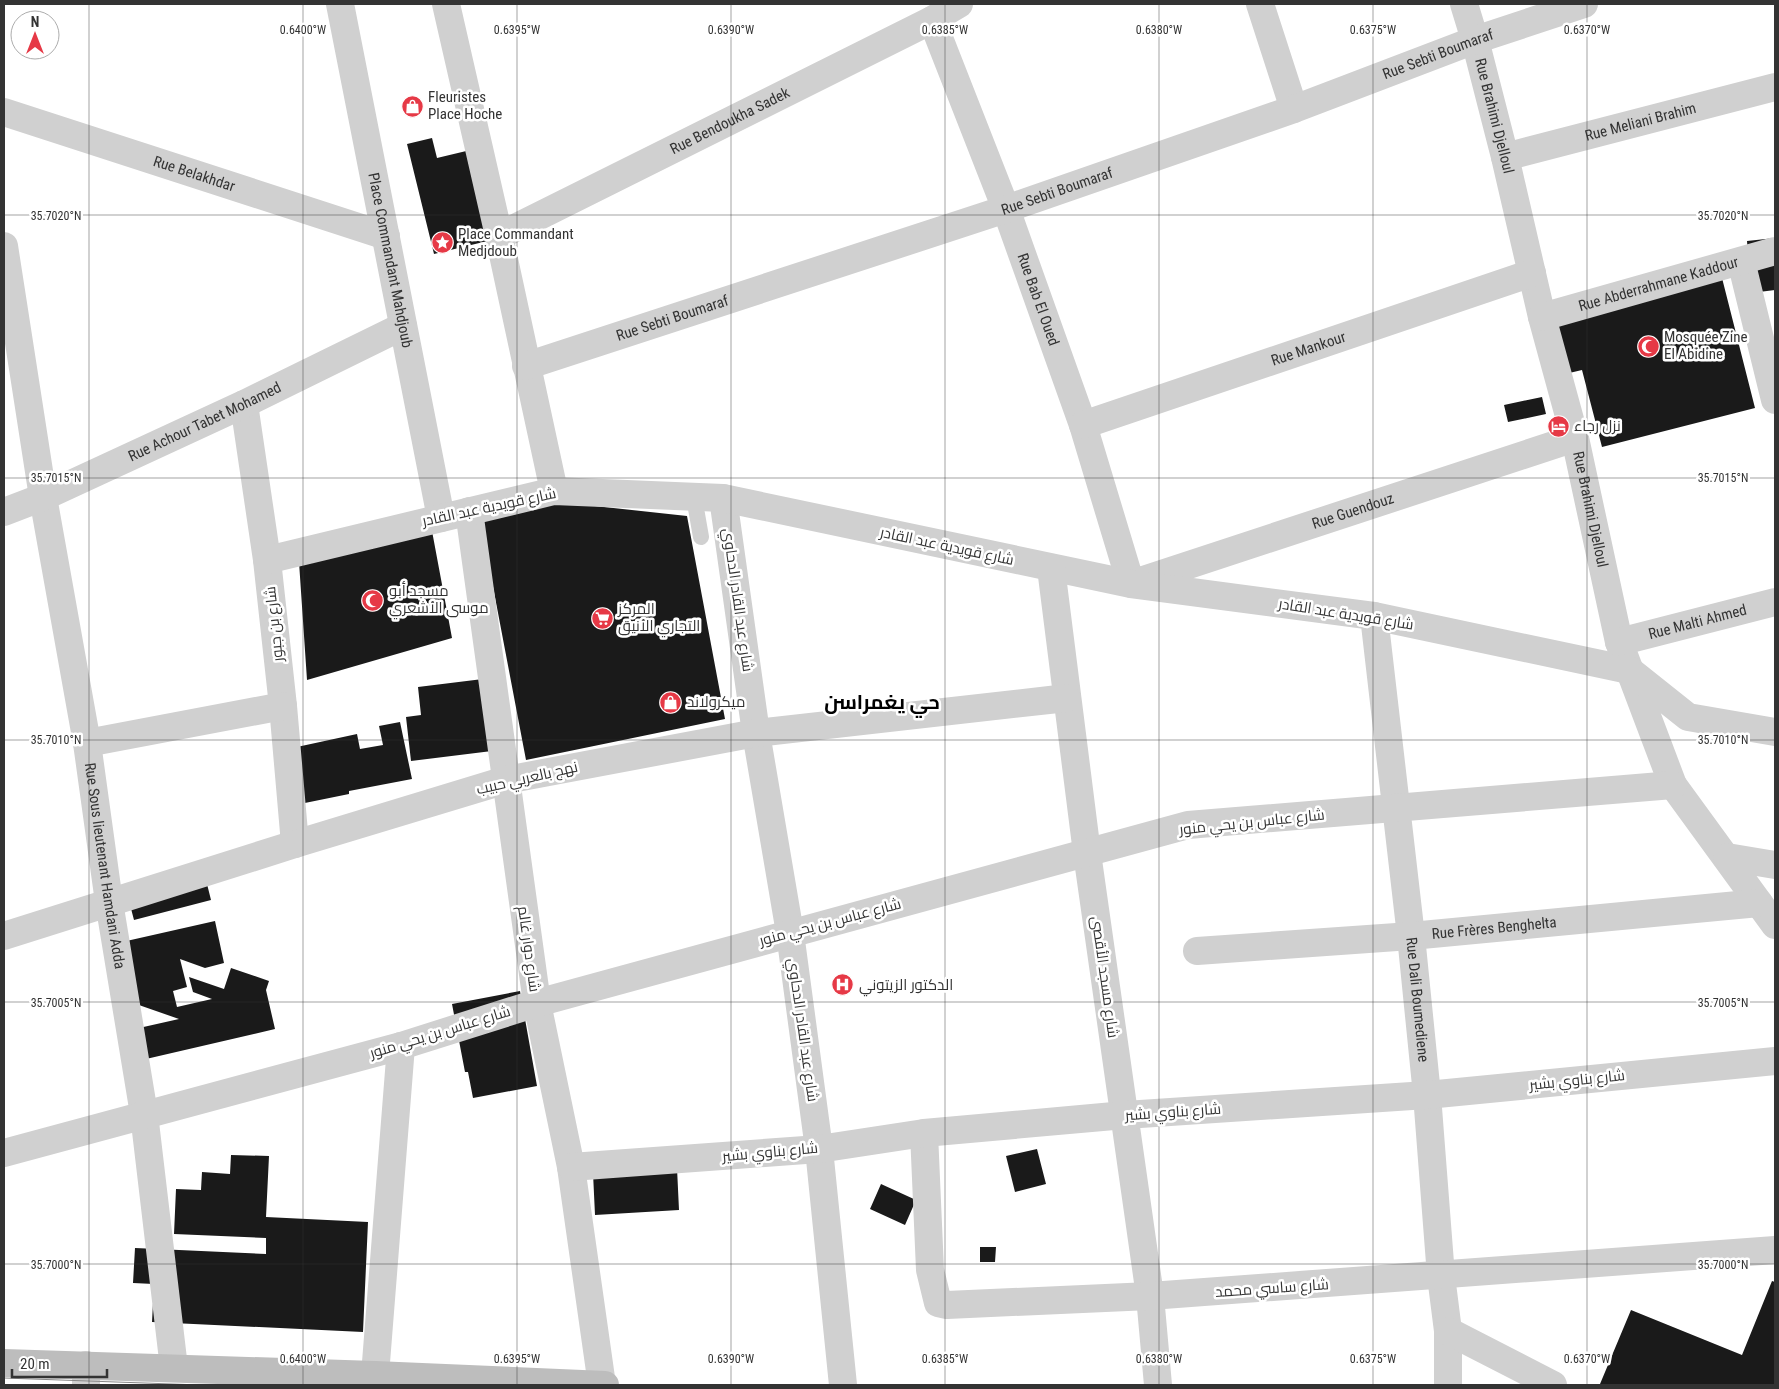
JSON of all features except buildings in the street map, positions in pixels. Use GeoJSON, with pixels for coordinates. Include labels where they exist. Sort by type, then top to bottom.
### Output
{"type":"FeatureCollection","features":[{"type":"Feature","properties":{"kind":"main road"},"geometry":{"type":"LineString","coordinates":[[4,1363],[86,1375],[174,1368],[604,1385]]}},
{"type":"Feature","properties":{"kind":"street","name":"Place Commandant Mahdjoub"},"geometry":{"type":"LineString","coordinates":[[340,4],[441,518]]}},
{"type":"Feature","properties":{"kind":"street"},"geometry":{"type":"LineString","coordinates":[[446,4],[500,236],[554,491]]}},
{"type":"Feature","properties":{"kind":"street","name":"Rue Bendoukha Sadek"},"geometry":{"type":"LineString","coordinates":[[500,236],[932,20],[959,4]]}},
{"type":"Feature","properties":{"kind":"street"},"geometry":{"type":"LineString","coordinates":[[1260,4],[1294,110]]}},
{"type":"Feature","properties":{"kind":"street","name":"Rue Brahimi Djelloul"},"geometry":{"type":"LineString","coordinates":[[1464,4],[1505,157],[1542,317],[1576,438],[1619,642],[1674,785],[1775,925]]}},
{"type":"Feature","properties":{"kind":"street","name":"Rue Sebti Boumaraf"},"geometry":{"type":"LineString","coordinates":[[526,366],[1006,209],[1294,110],[1475,40],[1584,4]]}},
{"type":"Feature","properties":{"kind":"street","name":"Rue Bab El Oued"},"geometry":{"type":"LineString","coordinates":[[932,20],[1006,209],[1083,425],[1131,584]]}},
{"type":"Feature","properties":{"kind":"street","name":"Rue Meliani Brahim"},"geometry":{"type":"LineString","coordinates":[[1505,157],[1775,87]]}},
{"type":"Feature","properties":{"kind":"street","name":"Rue Belakhdar"},"geometry":{"type":"LineString","coordinates":[[4,112],[386,236]]}},
{"type":"Feature","properties":{"kind":"street","name":"Rue Sous lieutenant Hamdani Adda"},"geometry":{"type":"LineString","coordinates":[[4,246],[11,346],[43,497],[88,742],[109,902],[144,1114],[174,1368]]}},
{"type":"Feature","properties":{"kind":"street","name":"Rue Abderrahmane Kaddour"},"geometry":{"type":"LineString","coordinates":[[1542,317],[1775,251]]}},
{"type":"Feature","properties":{"kind":"street"},"geometry":{"type":"LineString","coordinates":[[1741,261],[1775,400]]}},
{"type":"Feature","properties":{"kind":"street","name":"Rue Mankour"},"geometry":{"type":"LineString","coordinates":[[1083,425],[1532,273]]}},
{"type":"Feature","properties":{"kind":"street","name":"Rue Achour Tabet Mohamed"},"geometry":{"type":"LineString","coordinates":[[4,512],[43,497],[244,404],[403,326]]}},
{"type":"Feature","properties":{"kind":"street","name":"شارع بن جبور"},"geometry":{"type":"LineString","coordinates":[[244,404],[267,560],[283,706],[294,844]]}},
{"type":"Feature","properties":{"kind":"street","name":"Rue Guendouz"},"geometry":{"type":"LineString","coordinates":[[1131,584],[1576,438]]}},
{"type":"Feature","properties":{"kind":"street","name":"شارع قويدية عبد القادر"},"geometry":{"type":"LineString","coordinates":[[267,560],[554,491],[723,498],[1131,584],[1374,616],[1629,670]]}},
{"type":"Feature","properties":{"kind":"street","name":"شارع عبد القادر الدحاوي"},"geometry":{"type":"LineString","coordinates":[[723,498],[756,733],[790,933],[819,1149],[843,1385]]}},
{"type":"Feature","properties":{"kind":"street","name":"شارع دوار غالم"},"geometry":{"type":"LineString","coordinates":[[469,511],[537,1003],[571,1167],[604,1385]]}},
{"type":"Feature","properties":{"kind":"street","name":"شارع مسجد الأقصى"},"geometry":{"type":"LineString","coordinates":[[1051,568],[1087,853],[1150,1296],[1158,1385]]}},
{"type":"Feature","properties":{"kind":"street","name":"Rue Malti Ahmed"},"geometry":{"type":"LineString","coordinates":[[1619,642],[1775,602]]}},
{"type":"Feature","properties":{"kind":"street","name":"Rue Dali Boumediene"},"geometry":{"type":"LineString","coordinates":[[1374,616],[1411,936],[1427,1095],[1441,1276],[1448,1331],[1448,1385]]}},
{"type":"Feature","properties":{"kind":"street"},"geometry":{"type":"LineString","coordinates":[[1629,670],[1688,717],[1775,732]]}},
{"type":"Feature","properties":{"kind":"street","name":"نهج بالعربي حبيب"},"geometry":{"type":"LineString","coordinates":[[4,936],[294,844],[506,780],[756,733],[1067,698]]}},
{"type":"Feature","properties":{"kind":"street"},"geometry":{"type":"LineString","coordinates":[[88,742],[283,706]]}},
{"type":"Feature","properties":{"kind":"street","name":"شارع عباس بن يحي منور"},"geometry":{"type":"LineString","coordinates":[[4,1153],[401,1046],[537,1003],[1188,825],[1674,785]]}},
{"type":"Feature","properties":{"kind":"street"},"geometry":{"type":"LineString","coordinates":[[1727,857],[1775,866]]}},
{"type":"Feature","properties":{"kind":"street","name":"Rue Frères Benghelta"},"geometry":{"type":"LineString","coordinates":[[1197,951],[1411,936],[1759,903]]}},
{"type":"Feature","properties":{"kind":"street"},"geometry":{"type":"LineString","coordinates":[[375,1375],[401,1046]]}},
{"type":"Feature","properties":{"kind":"street","name":"شارع بناوي بشير"},"geometry":{"type":"LineString","coordinates":[[571,1167],[819,1149],[924,1133],[1124,1115],[1427,1095],[1775,1061]]}},
{"type":"Feature","properties":{"kind":"street","name":"شارع ساسي محمد"},"geometry":{"type":"LineString","coordinates":[[924,1133],[930,1270],[938,1303],[947,1305],[1150,1296],[1775,1250]]}},
{"type":"Feature","properties":{"kind":"street"},"geometry":{"type":"LineString","coordinates":[[1448,1331],[1553,1385]]}},
{"type":"Feature","properties":{"kind":"lane"},"geometry":{"type":"LineString","coordinates":[[694,497],[701,538]]}},
{"type":"Feature","properties":{"kind":"tram line"},"geometry":{"type":"LineString","coordinates":[[4,1378],[200,1385]]}},
{"type":"Feature","properties":{"kind":"place","name":"Fleuristes Place Hoche"},"geometry":{"type":"Point","coordinates":[412,106]}},
{"type":"Feature","properties":{"kind":"place","name":"Place Commandant Medjdoub"},"geometry":{"type":"Point","coordinates":[442,243]}},
{"type":"Feature","properties":{"kind":"place","name":"Mosquée Zine El Abidine"},"geometry":{"type":"Point","coordinates":[1648,346]}},
{"type":"Feature","properties":{"kind":"place","name":"نزل رجاء"},"geometry":{"type":"Point","coordinates":[1558,426]}},
{"type":"Feature","properties":{"kind":"place","name":"مسجد أبو موسى الأشعري"},"geometry":{"type":"Point","coordinates":[373,600]}},
{"type":"Feature","properties":{"kind":"place","name":"المركز التجاري الأنيق"},"geometry":{"type":"Point","coordinates":[602,618]}},
{"type":"Feature","properties":{"kind":"place","name":"ميكرولاند"},"geometry":{"type":"Point","coordinates":[671,702]}},
{"type":"Feature","properties":{"kind":"place","name":"الدكتور الزيتوني"},"geometry":{"type":"Point","coordinates":[843,985]}},
{"type":"Feature","properties":{"kind":"district","name":"حي يغمراسن"},"geometry":{"type":"Point","coordinates":[882,702]}}]}
